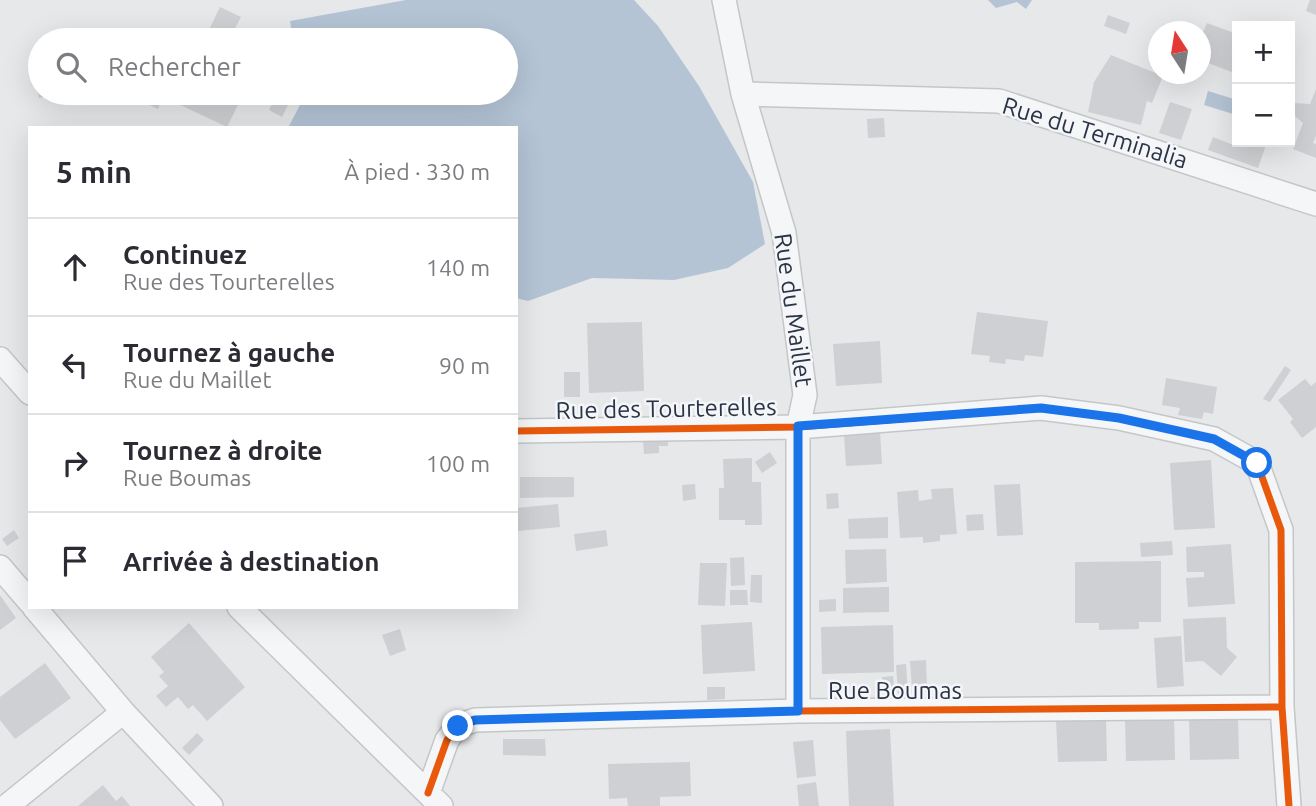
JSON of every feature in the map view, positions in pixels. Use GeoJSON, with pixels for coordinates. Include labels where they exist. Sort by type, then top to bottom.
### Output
{"type":"FeatureCollection","features":[{"type":"Feature","properties":{"kind":"street","name":"Rue du Maillet"},"geometry":{"type":"LineString","coordinates":[[724,0],[743,94],[784,233],[805,395],[798,426],[798,711]]}},
{"type":"Feature","properties":{"kind":"street","name":"Rue du Terminalia"},"geometry":{"type":"LineString","coordinates":[[743,94],[999,101],[1316,204]]}},
{"type":"Feature","properties":{"kind":"street"},"geometry":{"type":"LineString","coordinates":[[0,359],[28,391]]}},
{"type":"Feature","properties":{"kind":"street","name":"Rue des Tourterelles"},"geometry":{"type":"LineString","coordinates":[[518,431],[798,426],[1041,408],[1119,418],[1214,439],[1257,463],[1282,530],[1282,707],[1289,806]]}},
{"type":"Feature","properties":{"kind":"street"},"geometry":{"type":"LineString","coordinates":[[0,567],[28,600]]}},
{"type":"Feature","properties":{"kind":"street"},"geometry":{"type":"LineString","coordinates":[[36,609],[123,712],[211,806]]}},
{"type":"Feature","properties":{"kind":"street"},"geometry":{"type":"LineString","coordinates":[[241,609],[435,800]]}},
{"type":"Feature","properties":{"kind":"street","name":"Rue Boumas"},"geometry":{"type":"LineString","coordinates":[[435,800],[447,740],[458,726],[475,720],[798,711],[1282,707]]}},
{"type":"Feature","properties":{"kind":"street"},"geometry":{"type":"LineString","coordinates":[[7,806],[123,712]]}},
{"type":"Feature","properties":{"kind":"water"},"geometry":{"type":"Polygon","coordinates":[[[406,0],[634,0],[658,26],[699,86],[753,182],[765,244],[728,268],[674,280],[592,278],[528,301],[518,298],[518,126],[289,126],[300,105],[518,105],[518,28],[291,28],[290,21],[406,0]]]}},
{"type":"Feature","properties":{"kind":"water"},"geometry":{"type":"Polygon","coordinates":[[[988,0],[1032,0],[1026,9],[1017,2],[996,8],[988,0]]]}},
{"type":"Feature","properties":{"kind":"water"},"geometry":{"type":"Polygon","coordinates":[[[1208,91],[1232,98],[1232,114],[1204,105],[1208,91]]]}},
{"type":"Feature","properties":{"kind":"building"},"geometry":{"type":"Polygon","coordinates":[[[1310,0],[1316,0],[1316,15],[1306,11],[1310,0]]]}},
{"type":"Feature","properties":{"kind":"building"},"geometry":{"type":"Polygon","coordinates":[[[220,7],[241,17],[235,28],[210,28],[220,7]]]}},
{"type":"Feature","properties":{"kind":"building"},"geometry":{"type":"Polygon","coordinates":[[[1108,15],[1130,23],[1126,34],[1104,26],[1108,15]]]}},
{"type":"Feature","properties":{"kind":"building"},"geometry":{"type":"Polygon","coordinates":[[[1211,24],[1232,32],[1232,72],[1211,64],[1211,24]]]}},
{"type":"Feature","properties":{"kind":"building"},"geometry":{"type":"Polygon","coordinates":[[[1111,55],[1148,70],[1148,84],[1160,84],[1152,103],[1147,101],[1141,125],[1088,112],[1094,82],[1111,55]]]}},
{"type":"Feature","properties":{"kind":"building"},"geometry":{"type":"Polygon","coordinates":[[[1316,89],[1316,136],[1313,143],[1316,144],[1316,158],[1293,149],[1303,123],[1295,116],[1295,103],[1310,104],[1316,89]]]}},
{"type":"Feature","properties":{"kind":"building"},"geometry":{"type":"Polygon","coordinates":[[[1170,102],[1192,109],[1181,140],[1159,133],[1170,102]]]}},
{"type":"Feature","properties":{"kind":"building"},"geometry":{"type":"Polygon","coordinates":[[[180,105],[238,105],[228,126],[180,105]]]}},
{"type":"Feature","properties":{"kind":"building"},"geometry":{"type":"Polygon","coordinates":[[[271,105],[288,105],[282,117],[269,110],[271,105]]]}},
{"type":"Feature","properties":{"kind":"building"},"geometry":{"type":"Polygon","coordinates":[[[884,118],[885,137],[868,138],[867,119],[884,118]]]}},
{"type":"Feature","properties":{"kind":"building"},"geometry":{"type":"Polygon","coordinates":[[[1213,137],[1232,144],[1232,147],[1265,147],[1258,168],[1208,150],[1213,137]]]}},
{"type":"Feature","properties":{"kind":"building"},"geometry":{"type":"Polygon","coordinates":[[[977,312],[1048,321],[1043,357],[1025,355],[1024,361],[1006,359],[1005,364],[989,362],[990,356],[971,354],[977,312]]]}},
{"type":"Feature","properties":{"kind":"building"},"geometry":{"type":"Polygon","coordinates":[[[642,322],[644,391],[589,393],[587,323],[642,322]]]}},
{"type":"Feature","properties":{"kind":"building"},"geometry":{"type":"Polygon","coordinates":[[[880,341],[882,383],[836,386],[833,344],[880,341]]]}},
{"type":"Feature","properties":{"kind":"building"},"geometry":{"type":"Polygon","coordinates":[[[1285,366],[1291,370],[1270,402],[1263,399],[1285,366]]]}},
{"type":"Feature","properties":{"kind":"building"},"geometry":{"type":"Polygon","coordinates":[[[564,372],[580,372],[580,397],[564,397],[564,372]]]}},
{"type":"Feature","properties":{"kind":"building"},"geometry":{"type":"Polygon","coordinates":[[[1166,378],[1217,387],[1213,414],[1204,412],[1202,419],[1178,415],[1180,408],[1162,405],[1166,378]]]}},
{"type":"Feature","properties":{"kind":"building"},"geometry":{"type":"Polygon","coordinates":[[[1305,379],[1311,386],[1316,382],[1316,427],[1302,438],[1290,422],[1293,419],[1278,400],[1305,379]]]}},
{"type":"Feature","properties":{"kind":"building"},"geometry":{"type":"Polygon","coordinates":[[[880,432],[882,464],[846,466],[844,434],[880,432]]]}},
{"type":"Feature","properties":{"kind":"building"},"geometry":{"type":"Polygon","coordinates":[[[668,441],[668,446],[659,446],[659,453],[644,454],[643,442],[668,441]]]}},
{"type":"Feature","properties":{"kind":"building"},"geometry":{"type":"Polygon","coordinates":[[[770,452],[777,463],[762,473],[755,462],[770,452]]]}},
{"type":"Feature","properties":{"kind":"building"},"geometry":{"type":"Polygon","coordinates":[[[752,458],[752,482],[761,482],[762,525],[745,525],[745,520],[719,520],[719,488],[724,488],[723,459],[752,458]]]}},
{"type":"Feature","properties":{"kind":"building"},"geometry":{"type":"Polygon","coordinates":[[[1211,460],[1215,528],[1174,530],[1170,463],[1211,460]]]}},
{"type":"Feature","properties":{"kind":"building"},"geometry":{"type":"Polygon","coordinates":[[[520,477],[574,477],[574,497],[520,498],[520,477]]]}},
{"type":"Feature","properties":{"kind":"building"},"geometry":{"type":"Polygon","coordinates":[[[695,484],[696,499],[683,501],[682,485],[695,484]]]}},
{"type":"Feature","properties":{"kind":"building"},"geometry":{"type":"Polygon","coordinates":[[[1020,484],[1023,535],[997,536],[994,485],[1020,484]]]}},
{"type":"Feature","properties":{"kind":"building"},"geometry":{"type":"Polygon","coordinates":[[[953,488],[957,534],[940,535],[940,541],[923,543],[923,537],[900,538],[897,492],[918,490],[919,501],[932,499],[931,489],[953,488]]]}},
{"type":"Feature","properties":{"kind":"building"},"geometry":{"type":"Polygon","coordinates":[[[838,493],[839,508],[827,509],[826,494],[838,493]]]}},
{"type":"Feature","properties":{"kind":"building"},"geometry":{"type":"Polygon","coordinates":[[[558,504],[560,527],[518,531],[518,508],[558,504]]]}},
{"type":"Feature","properties":{"kind":"building"},"geometry":{"type":"Polygon","coordinates":[[[983,514],[984,530],[967,531],[966,515],[983,514]]]}},
{"type":"Feature","properties":{"kind":"building"},"geometry":{"type":"Polygon","coordinates":[[[888,517],[888,538],[849,539],[848,519],[888,517]]]}},
{"type":"Feature","properties":{"kind":"building"},"geometry":{"type":"Polygon","coordinates":[[[14,530],[19,538],[7,546],[2,539],[14,530]]]}},
{"type":"Feature","properties":{"kind":"building"},"geometry":{"type":"Polygon","coordinates":[[[606,530],[608,546],[576,551],[574,534],[606,530]]]}},
{"type":"Feature","properties":{"kind":"building"},"geometry":{"type":"Polygon","coordinates":[[[1172,541],[1173,555],[1141,557],[1140,543],[1172,541]]]}},
{"type":"Feature","properties":{"kind":"building"},"geometry":{"type":"Polygon","coordinates":[[[1231,544],[1235,604],[1188,607],[1186,578],[1204,577],[1204,572],[1187,572],[1186,547],[1231,544]]]}},
{"type":"Feature","properties":{"kind":"building"},"geometry":{"type":"Polygon","coordinates":[[[886,549],[887,582],[846,584],[845,550],[886,549]]]}},
{"type":"Feature","properties":{"kind":"building"},"geometry":{"type":"Polygon","coordinates":[[[744,557],[745,585],[731,586],[730,558],[744,557]]]}},
{"type":"Feature","properties":{"kind":"building"},"geometry":{"type":"Polygon","coordinates":[[[1161,561],[1161,622],[1139,622],[1139,629],[1099,630],[1099,623],[1075,623],[1075,562],[1161,561]]]}},
{"type":"Feature","properties":{"kind":"building"},"geometry":{"type":"Polygon","coordinates":[[[700,563],[727,563],[725,606],[698,605],[700,563]]]}},
{"type":"Feature","properties":{"kind":"building"},"geometry":{"type":"Polygon","coordinates":[[[751,575],[762,575],[762,603],[750,602],[751,575]]]}},
{"type":"Feature","properties":{"kind":"building"},"geometry":{"type":"Polygon","coordinates":[[[889,587],[889,612],[843,613],[843,588],[889,587]]]}},
{"type":"Feature","properties":{"kind":"building"},"geometry":{"type":"Polygon","coordinates":[[[730,590],[747,590],[748,605],[730,605],[730,590]]]}},
{"type":"Feature","properties":{"kind":"building"},"geometry":{"type":"Polygon","coordinates":[[[0,595],[16,618],[0,630],[0,595]]]}},
{"type":"Feature","properties":{"kind":"building"},"geometry":{"type":"Polygon","coordinates":[[[836,599],[836,611],[819,612],[819,600],[836,599]]]}},
{"type":"Feature","properties":{"kind":"building"},"geometry":{"type":"Polygon","coordinates":[[[1226,617],[1227,648],[1237,657],[1221,676],[1203,661],[1185,662],[1183,619],[1226,617]]]}},
{"type":"Feature","properties":{"kind":"building"},"geometry":{"type":"Polygon","coordinates":[[[752,622],[755,671],[703,674],[701,625],[752,622]]]}},
{"type":"Feature","properties":{"kind":"building"},"geometry":{"type":"Polygon","coordinates":[[[189,623],[245,687],[207,721],[193,705],[188,709],[178,697],[166,707],[156,696],[168,686],[159,676],[164,672],[151,657],[189,623]]]}},
{"type":"Feature","properties":{"kind":"building"},"geometry":{"type":"Polygon","coordinates":[[[893,625],[894,672],[822,674],[821,627],[893,625]]]}},
{"type":"Feature","properties":{"kind":"building"},"geometry":{"type":"Polygon","coordinates":[[[400,629],[406,650],[390,656],[382,635],[400,629]]]}},
{"type":"Feature","properties":{"kind":"building"},"geometry":{"type":"Polygon","coordinates":[[[1181,636],[1184,686],[1157,688],[1154,638],[1181,636]]]}},
{"type":"Feature","properties":{"kind":"building"},"geometry":{"type":"Polygon","coordinates":[[[926,660],[927,689],[912,689],[910,661],[926,660]]]}},
{"type":"Feature","properties":{"kind":"building"},"geometry":{"type":"Polygon","coordinates":[[[45,663],[71,698],[15,739],[0,720],[0,697],[45,663]]]}},
{"type":"Feature","properties":{"kind":"building"},"geometry":{"type":"Polygon","coordinates":[[[906,664],[908,694],[898,694],[896,665],[906,664]]]}},
{"type":"Feature","properties":{"kind":"building"},"geometry":{"type":"Polygon","coordinates":[[[893,676],[894,688],[882,689],[882,677],[893,676]]]}},
{"type":"Feature","properties":{"kind":"building"},"geometry":{"type":"Polygon","coordinates":[[[707,687],[725,687],[725,699],[707,700],[707,687]]]}},
{"type":"Feature","properties":{"kind":"building"},"geometry":{"type":"Polygon","coordinates":[[[1238,717],[1239,759],[1190,760],[1189,718],[1238,717]]]}},
{"type":"Feature","properties":{"kind":"building"},"geometry":{"type":"Polygon","coordinates":[[[1174,718],[1175,760],[1126,761],[1125,719],[1174,718]]]}},
{"type":"Feature","properties":{"kind":"building"},"geometry":{"type":"Polygon","coordinates":[[[1106,719],[1107,761],[1058,762],[1056,720],[1106,719]]]}},
{"type":"Feature","properties":{"kind":"building"},"geometry":{"type":"Polygon","coordinates":[[[890,729],[894,806],[849,806],[846,731],[890,729]]]}},
{"type":"Feature","properties":{"kind":"building"},"geometry":{"type":"Polygon","coordinates":[[[197,733],[204,740],[189,755],[182,748],[197,733]]]}},
{"type":"Feature","properties":{"kind":"building"},"geometry":{"type":"Polygon","coordinates":[[[503,739],[545,739],[546,756],[503,755],[503,739]]]}},
{"type":"Feature","properties":{"kind":"building"},"geometry":{"type":"Polygon","coordinates":[[[813,740],[816,776],[797,778],[793,742],[813,740]]]}},
{"type":"Feature","properties":{"kind":"building"},"geometry":{"type":"Polygon","coordinates":[[[690,762],[691,796],[660,797],[660,806],[628,806],[627,798],[609,799],[608,764],[690,762]]]}},
{"type":"Feature","properties":{"kind":"building"},"geometry":{"type":"Polygon","coordinates":[[[816,782],[819,806],[799,806],[797,785],[816,782]]]}},
{"type":"Feature","properties":{"kind":"building"},"geometry":{"type":"Polygon","coordinates":[[[103,785],[116,801],[122,796],[130,806],[78,806],[103,785]]]}},
{"type":"Feature","properties":{"kind":"cycle path"},"geometry":{"type":"LineString","coordinates":[[518,431],[798,427],[1041,408],[1119,418],[1214,439],[1257,463],[1281,530],[1282,707],[1289,806]]}},
{"type":"Feature","properties":{"kind":"cycle path"},"geometry":{"type":"LineString","coordinates":[[428,793],[447,740],[458,726],[475,720],[798,711],[1282,707]]}},
{"type":"Feature","properties":{"kind":"route"},"geometry":{"type":"LineString","coordinates":[[458,726],[475,720],[798,711],[798,426],[1041,408],[1119,418],[1214,439],[1257,463]]}}]}
